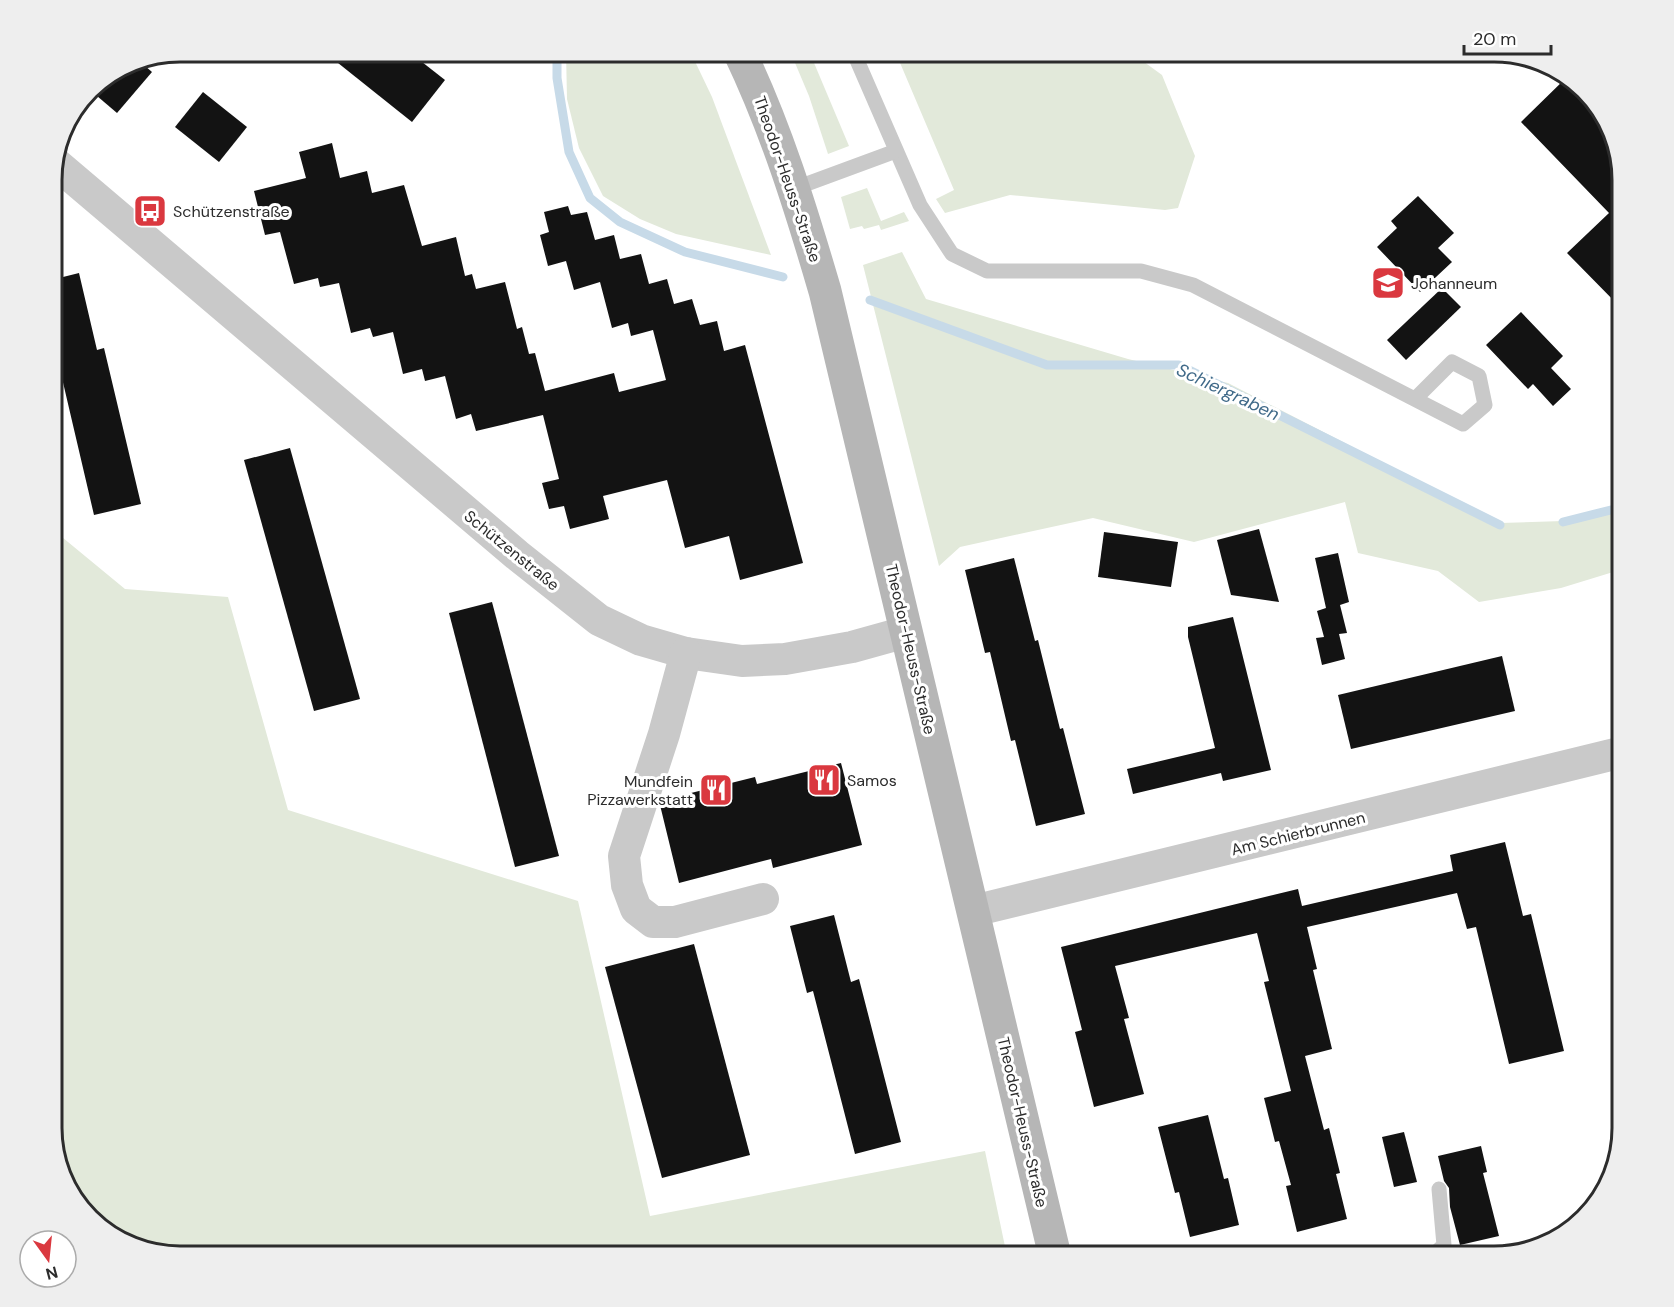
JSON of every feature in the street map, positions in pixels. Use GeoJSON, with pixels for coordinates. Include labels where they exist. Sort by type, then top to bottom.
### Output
{"type":"FeatureCollection","features":[{"type":"Feature","properties":{"kind":"main road","name":"Theodor-Heuss-Straße"},"geometry":{"type":"LineString","coordinates":[[744,62],[769,119],[794,189],[825,291],[1053,1246]]}},
{"type":"Feature","properties":{"kind":"street","name":"Schützenstraße"},"geometry":{"type":"LineString","coordinates":[[62,169],[508,548],[599,620],[641,640],[686,653],[742,662],[785,659],[852,647],[906,632]]}},
{"type":"Feature","properties":{"kind":"street"},"geometry":{"type":"LineString","coordinates":[[686,653],[664,734],[624,856],[627,885],[636,909],[653,922],[675,922],[763,899]]}},
{"type":"Feature","properties":{"kind":"street","name":"Am Schierbrunnen"},"geometry":{"type":"LineString","coordinates":[[973,911],[1612,755]]}},
{"type":"Feature","properties":{"kind":"lane"},"geometry":{"type":"LineString","coordinates":[[858,62],[920,205],[952,254],[987,271],[1141,271],[1193,285],[1463,424],[1485,405],[1479,376],[1452,362],[1415,399]]}},
{"type":"Feature","properties":{"kind":"lane"},"geometry":{"type":"LineString","coordinates":[[794,189],[896,151]]}},
{"type":"Feature","properties":{"kind":"lane"},"geometry":{"type":"LineString","coordinates":[[1439,1189],[1443,1246]]}},
{"type":"Feature","properties":{"kind":"green space"},"geometry":{"type":"Polygon","coordinates":[[[566,62],[695,62],[712,97],[771,255],[676,234],[640,219],[603,196],[579,148],[567,99],[566,62]]]}},
{"type":"Feature","properties":{"kind":"green space"},"geometry":{"type":"Polygon","coordinates":[[[795,62],[814,62],[849,146],[828,154],[809,96],[795,62]]]}},
{"type":"Feature","properties":{"kind":"green space"},"geometry":{"type":"Polygon","coordinates":[[[900,62],[1144,62],[1162,75],[1195,156],[1178,208],[1165,210],[1010,195],[945,213],[936,199],[954,190],[900,62]]]}},
{"type":"Feature","properties":{"kind":"green space"},"geometry":{"type":"Polygon","coordinates":[[[867,188],[881,221],[904,212],[909,221],[881,230],[879,225],[864,229],[862,226],[850,229],[841,197],[867,188]]]}},
{"type":"Feature","properties":{"kind":"green space"},"geometry":{"type":"Polygon","coordinates":[[[902,252],[926,299],[1128,359],[1228,383],[1500,523],[1563,521],[1612,507],[1612,572],[1561,588],[1479,602],[1438,571],[1358,553],[1345,502],[1194,542],[1093,518],[960,547],[939,566],[863,265],[902,252]]]}},
{"type":"Feature","properties":{"kind":"green space"},"geometry":{"type":"Polygon","coordinates":[[[62,537],[125,589],[228,597],[288,810],[578,901],[650,1216],[985,1151],[1005,1246],[180,1246],[149,1241],[121,1230],[91,1205],[77,1186],[66,1158],[62,1135],[62,537]]]}},
{"type":"Feature","properties":{"kind":"building"},"geometry":{"type":"Polygon","coordinates":[[[337,62],[422,62],[445,80],[412,122],[337,62]]]}},
{"type":"Feature","properties":{"kind":"building"},"geometry":{"type":"Polygon","coordinates":[[[146,67],[152,72],[117,113],[97,96],[121,77],[146,67]]]}},
{"type":"Feature","properties":{"kind":"building"},"geometry":{"type":"Polygon","coordinates":[[[1561,83],[1593,114],[1606,142],[1611,164],[1612,299],[1567,253],[1609,213],[1521,122],[1561,83]]]}},
{"type":"Feature","properties":{"kind":"building"},"geometry":{"type":"Polygon","coordinates":[[[203,92],[247,127],[219,162],[175,127],[203,92]]]}},
{"type":"Feature","properties":{"kind":"building"},"geometry":{"type":"Polygon","coordinates":[[[332,143],[340,178],[367,171],[372,193],[404,185],[422,246],[456,237],[465,276],[472,274],[476,289],[505,282],[517,329],[522,327],[529,354],[535,353],[545,391],[614,373],[619,392],[666,380],[653,330],[631,336],[628,323],[612,328],[600,282],[574,290],[566,261],[548,266],[540,235],[549,232],[544,212],[568,206],[571,215],[587,212],[595,240],[614,235],[620,259],[641,254],[649,284],[667,279],[674,304],[692,299],[700,325],[717,321],[724,351],[745,345],[803,563],[740,580],[729,536],[685,548],[667,480],[603,496],[609,519],[570,529],[564,506],[549,509],[542,483],[559,479],[543,415],[476,431],[471,414],[456,419],[445,376],[425,381],[422,369],[403,374],[393,332],[373,337],[370,328],[351,333],[339,283],[320,287],[318,278],[294,284],[280,232],[265,235],[254,191],[306,178],[299,152],[332,143]]]}},
{"type":"Feature","properties":{"kind":"building"},"geometry":{"type":"Polygon","coordinates":[[[1418,196],[1454,233],[1438,248],[1452,262],[1420,292],[1377,247],[1397,228],[1391,221],[1418,196]]]}},
{"type":"Feature","properties":{"kind":"building"},"geometry":{"type":"Polygon","coordinates":[[[79,273],[97,350],[104,348],[141,504],[94,515],[62,378],[62,277],[79,273]]]}},
{"type":"Feature","properties":{"kind":"building"},"geometry":{"type":"Polygon","coordinates":[[[1442,288],[1461,307],[1406,360],[1387,340],[1442,288]]]}},
{"type":"Feature","properties":{"kind":"building"},"geometry":{"type":"Polygon","coordinates":[[[1521,312],[1563,356],[1551,368],[1571,389],[1553,406],[1533,384],[1528,389],[1486,345],[1521,312]]]}},
{"type":"Feature","properties":{"kind":"building"},"geometry":{"type":"Polygon","coordinates":[[[290,448],[360,699],[314,711],[244,460],[290,448]]]}},
{"type":"Feature","properties":{"kind":"building"},"geometry":{"type":"Polygon","coordinates":[[[1259,529],[1279,602],[1231,595],[1217,540],[1259,529]]]}},
{"type":"Feature","properties":{"kind":"building"},"geometry":{"type":"Polygon","coordinates":[[[1104,532],[1178,542],[1171,587],[1098,577],[1104,532]]]}},
{"type":"Feature","properties":{"kind":"building"},"geometry":{"type":"Polygon","coordinates":[[[1338,553],[1349,602],[1340,605],[1347,633],[1339,634],[1345,659],[1322,665],[1316,638],[1324,637],[1317,611],[1326,608],[1315,558],[1338,553]]]}},
{"type":"Feature","properties":{"kind":"building"},"geometry":{"type":"Polygon","coordinates":[[[1014,558],[1035,641],[1038,640],[1060,729],[1063,728],[1085,814],[1036,826],[1015,740],[1011,741],[990,652],[985,653],[965,570],[1014,558]]]}},
{"type":"Feature","properties":{"kind":"building"},"geometry":{"type":"Polygon","coordinates":[[[492,602],[559,856],[515,867],[449,613],[492,602]]]}},
{"type":"Feature","properties":{"kind":"building"},"geometry":{"type":"Polygon","coordinates":[[[1233,617],[1271,770],[1223,781],[1221,773],[1133,794],[1127,769],[1215,748],[1188,637],[1188,627],[1233,617]]]}},
{"type":"Feature","properties":{"kind":"building"},"geometry":{"type":"Polygon","coordinates":[[[1502,656],[1515,711],[1351,749],[1338,695],[1502,656]]]}},
{"type":"Feature","properties":{"kind":"building"},"geometry":{"type":"Polygon","coordinates":[[[841,763],[862,845],[773,868],[771,859],[679,883],[660,805],[684,798],[683,795],[755,777],[757,784],[841,763]]]}},
{"type":"Feature","properties":{"kind":"building"},"geometry":{"type":"Polygon","coordinates":[[[1505,842],[1523,916],[1531,914],[1564,1051],[1509,1064],[1476,927],[1467,929],[1457,893],[1307,927],[1317,969],[1313,970],[1332,1049],[1305,1056],[1324,1130],[1329,1128],[1340,1173],[1336,1174],[1347,1219],[1297,1232],[1286,1186],[1291,1185],[1279,1141],[1275,1142],[1264,1098],[1291,1091],[1264,982],[1269,981],[1257,933],[1115,966],[1129,1018],[1124,1019],[1144,1094],[1094,1107],[1075,1032],[1082,1030],[1061,947],[1298,889],[1302,906],[1453,871],[1450,855],[1505,842]]]}},
{"type":"Feature","properties":{"kind":"building"},"geometry":{"type":"Polygon","coordinates":[[[834,915],[851,982],[859,979],[901,1142],[855,1154],[813,991],[807,993],[790,926],[834,915]]]}},
{"type":"Feature","properties":{"kind":"building"},"geometry":{"type":"Polygon","coordinates":[[[694,944],[750,1155],[662,1178],[605,967],[694,944]]]}},
{"type":"Feature","properties":{"kind":"building"},"geometry":{"type":"Polygon","coordinates":[[[1208,1115],[1224,1179],[1228,1178],[1239,1225],[1190,1237],[1179,1192],[1175,1193],[1158,1127],[1208,1115]]]}},
{"type":"Feature","properties":{"kind":"building"},"geometry":{"type":"Polygon","coordinates":[[[1404,1132],[1417,1182],[1394,1187],[1382,1137],[1404,1132]]]}},
{"type":"Feature","properties":{"kind":"building"},"geometry":{"type":"Polygon","coordinates":[[[1481,1146],[1487,1172],[1483,1173],[1499,1236],[1460,1245],[1450,1207],[1449,1188],[1444,1181],[1438,1156],[1481,1146]]]}},
{"type":"Feature","properties":{"kind":"waterway","name":"Schiergraben"},"geometry":{"type":"LineString","coordinates":[[557,62],[557,78],[569,152],[590,198],[620,222],[685,252],[783,277]]}},
{"type":"Feature","properties":{"kind":"waterway","name":"Schiergraben"},"geometry":{"type":"LineString","coordinates":[[870,300],[1047,365],[1179,365],[1500,525]]}},
{"type":"Feature","properties":{"kind":"waterway","name":"Schiergraben"},"geometry":{"type":"LineString","coordinates":[[1563,522],[1612,510]]}},
{"type":"Feature","properties":{"kind":"place","name":"Schützenstraße"},"geometry":{"type":"Point","coordinates":[150,211]}},
{"type":"Feature","properties":{"kind":"place","name":"Johanneum"},"geometry":{"type":"Point","coordinates":[1388,283]}},
{"type":"Feature","properties":{"kind":"place","name":"Samos"},"geometry":{"type":"Point","coordinates":[824,780]}},
{"type":"Feature","properties":{"kind":"place","name":"Mundfein Pizzawerkstatt"},"geometry":{"type":"Point","coordinates":[716,790]}}]}
